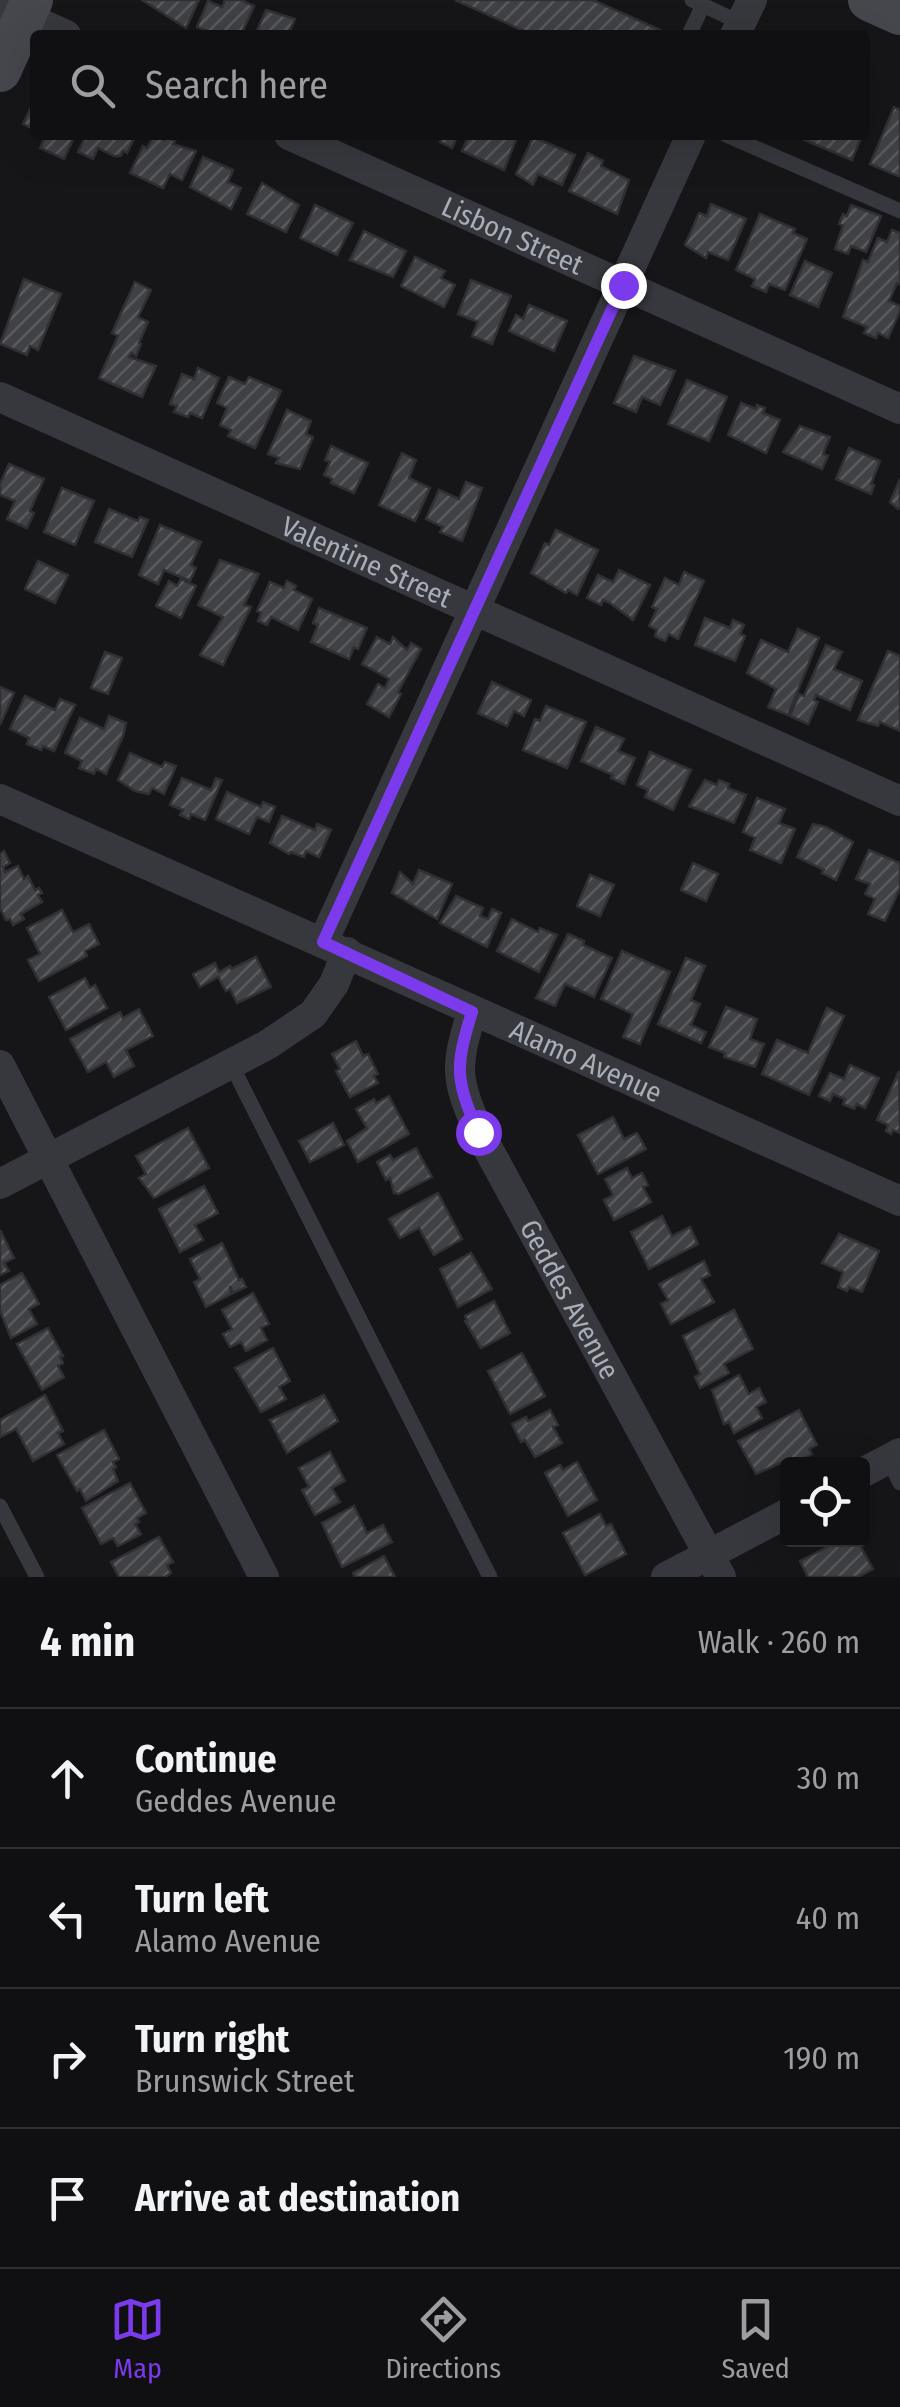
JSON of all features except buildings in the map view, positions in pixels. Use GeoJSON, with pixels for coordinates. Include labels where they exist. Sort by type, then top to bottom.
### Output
{"type":"FeatureCollection","features":[{"type":"Feature","properties":{"kind":"street"},"geometry":{"type":"LineString","coordinates":[[869,0],[900,14]]}},
{"type":"Feature","properties":{"kind":"street"},"geometry":{"type":"LineString","coordinates":[[0,71],[19,7],[58,30]]}},
{"type":"Feature","properties":{"kind":"street","name":"Lisbon Street"},"geometry":{"type":"LineString","coordinates":[[300,140],[900,408]]}},
{"type":"Feature","properties":{"kind":"street"},"geometry":{"type":"LineString","coordinates":[[0,1184],[267,1045],[313,1014],[334,984],[335,946],[475,609],[690,140]]}},
{"type":"Feature","properties":{"kind":"street","name":"Valentine Street"},"geometry":{"type":"LineString","coordinates":[[0,398],[900,801]]}},
{"type":"Feature","properties":{"kind":"street","name":"Alamo Avenue"},"geometry":{"type":"LineString","coordinates":[[0,799],[900,1201]]}},
{"type":"Feature","properties":{"kind":"street","name":"Geddes Avenue"},"geometry":{"type":"LineString","coordinates":[[472,1012],[458,1058],[466,1105],[716,1566]]}},
{"type":"Feature","properties":{"kind":"street"},"geometry":{"type":"LineString","coordinates":[[0,1065],[264,1577]]}},
{"type":"Feature","properties":{"kind":"street"},"geometry":{"type":"LineString","coordinates":[[666,1577],[716,1566],[780,1519]]}},
{"type":"Feature","properties":{"kind":"lane"},"geometry":{"type":"LineString","coordinates":[[690,30],[698,2],[742,19]]}},
{"type":"Feature","properties":{"kind":"lane"},"geometry":{"type":"LineString","coordinates":[[737,140],[900,211]]}},
{"type":"Feature","properties":{"kind":"lane"},"geometry":{"type":"LineString","coordinates":[[231,1064],[490,1577]]}},
{"type":"Feature","properties":{"kind":"lane"},"geometry":{"type":"LineString","coordinates":[[0,1506],[37,1577]]}},
{"type":"Feature","properties":{"kind":"route"},"geometry":{"type":"LineString","coordinates":[[478,1132],[461,1092],[458,1058],[472,1012],[323,942],[623,285]]}}]}
